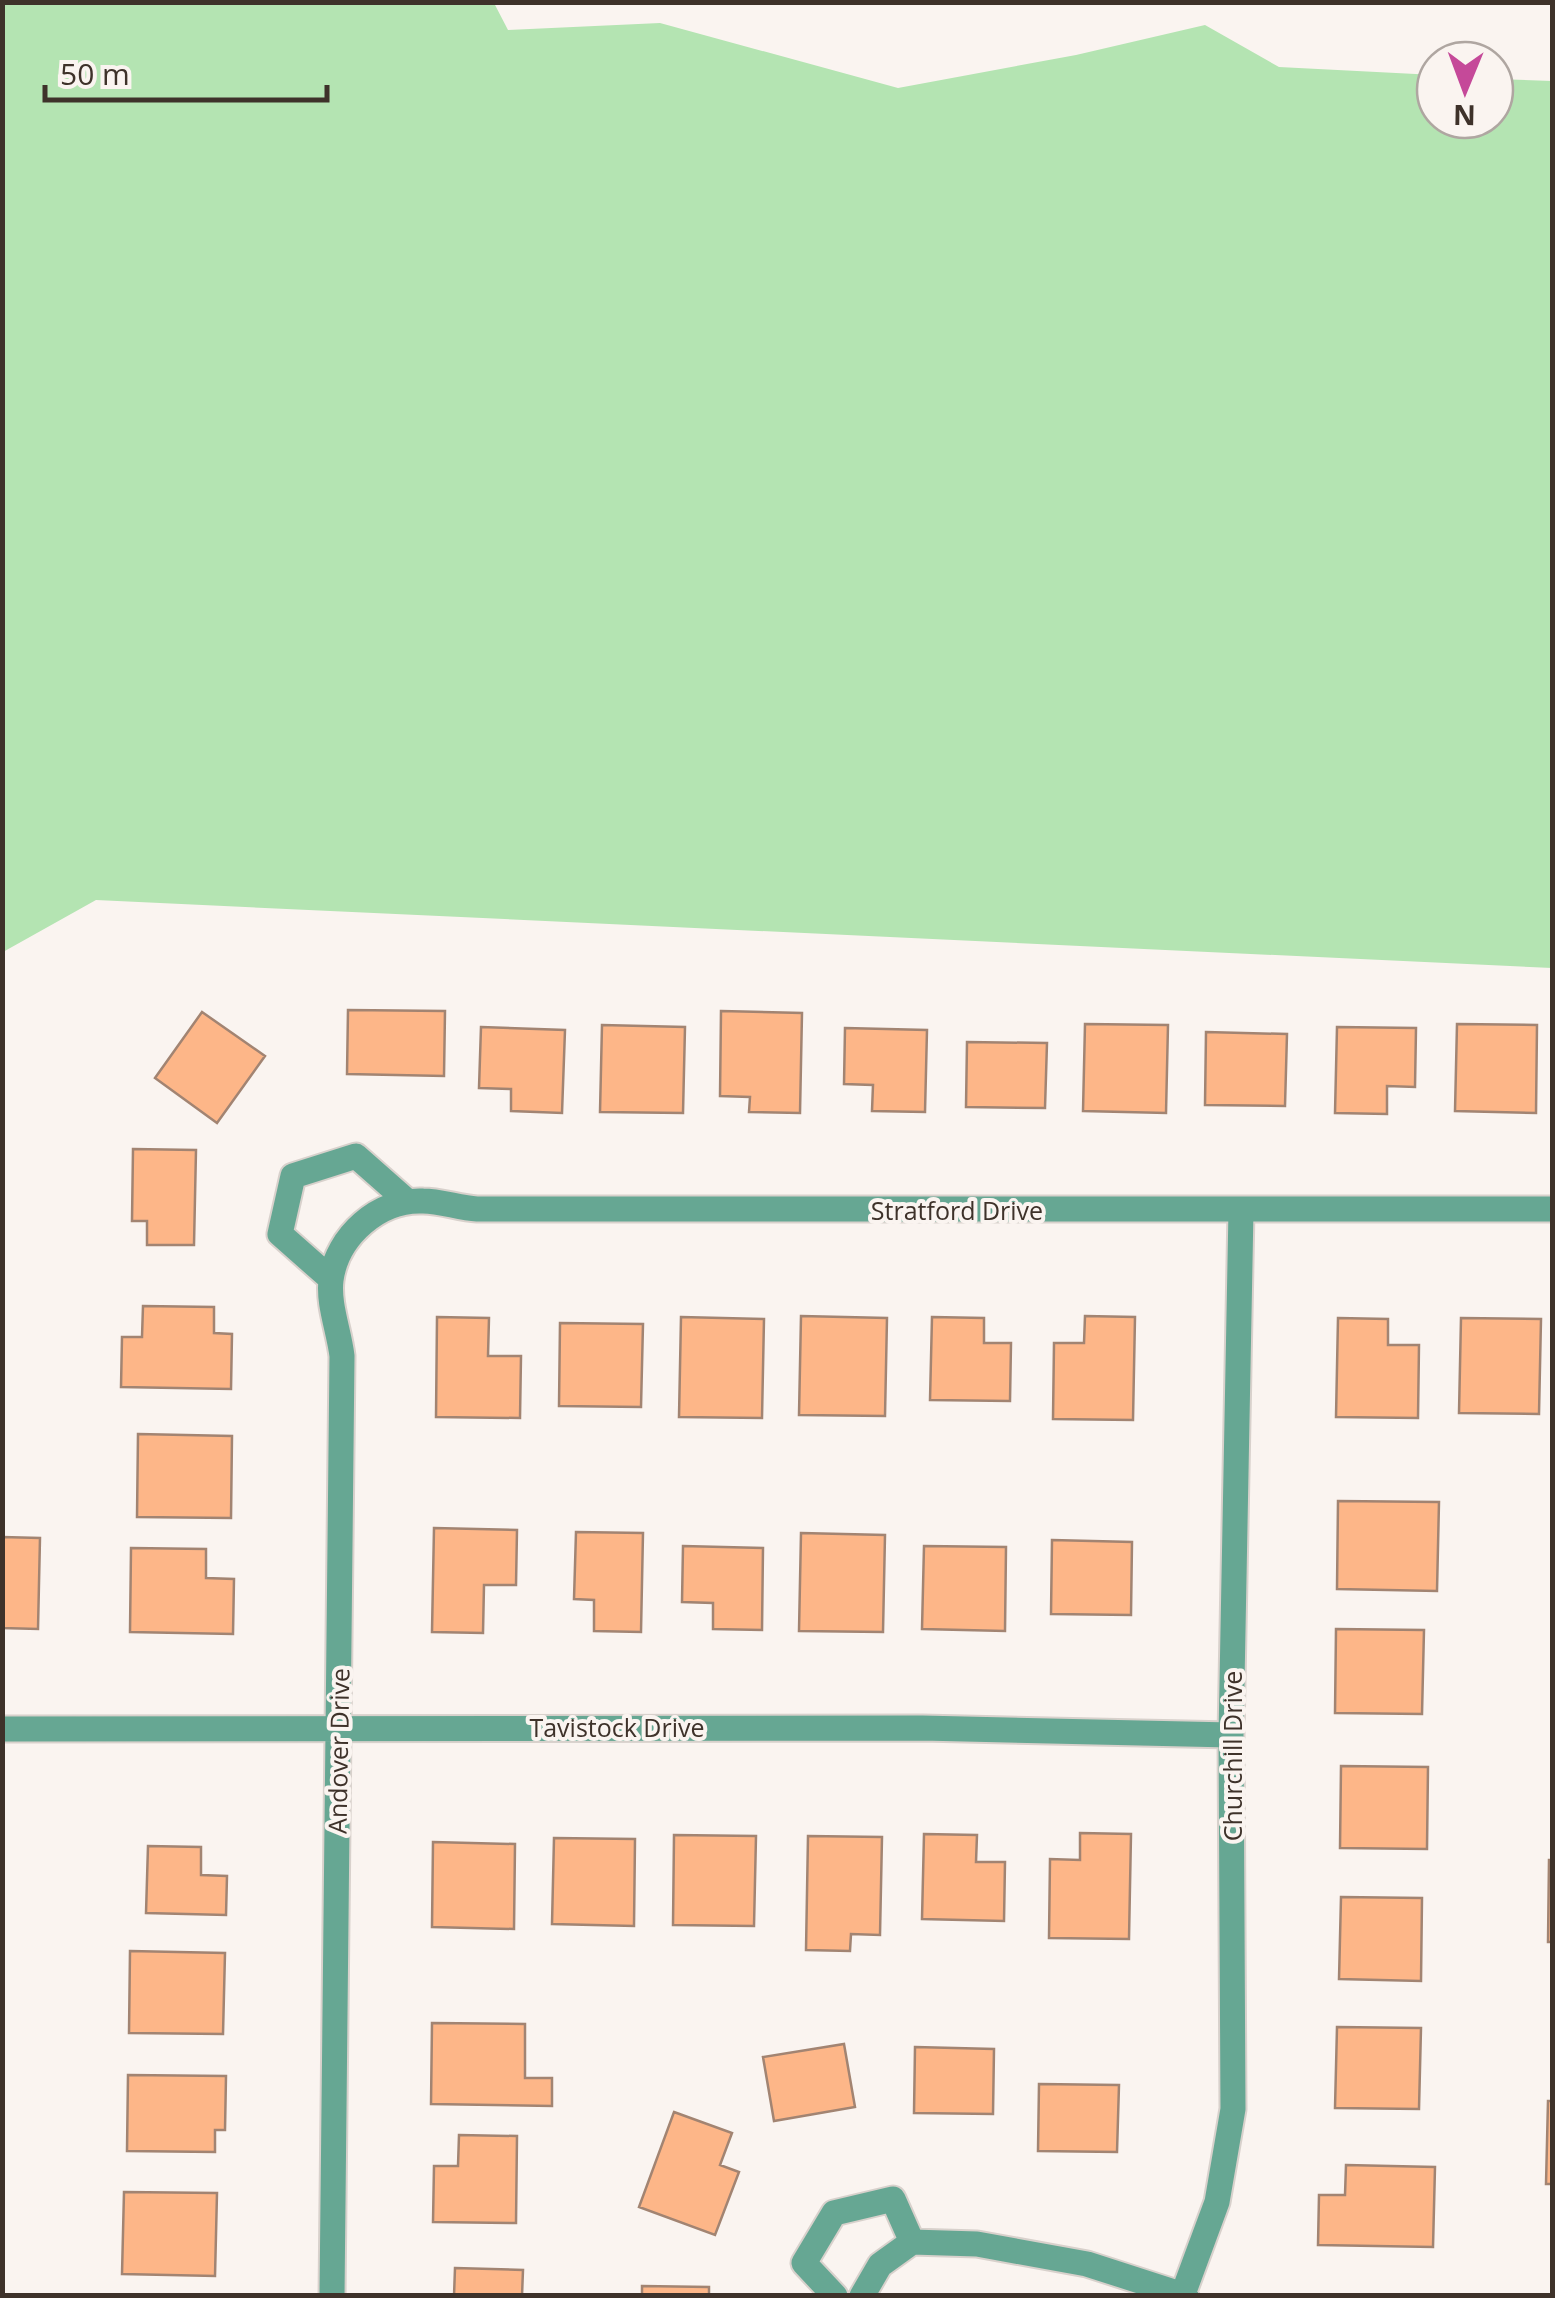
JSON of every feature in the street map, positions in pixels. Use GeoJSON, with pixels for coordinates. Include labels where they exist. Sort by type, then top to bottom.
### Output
{"type":"FeatureCollection","features":[{"type":"Feature","properties":{"kind":"street"},"geometry":{"type":"LineString","coordinates":[[356,1156],[407,1201],[367,1220],[344,1243],[331,1279],[280,1234],[293,1176],[356,1156]]}},
{"type":"Feature","properties":{"kind":"street","name":"Stratford Drive"},"geometry":{"type":"LineString","coordinates":[[407,1201],[476,1210],[1552,1209]]}},
{"type":"Feature","properties":{"kind":"street","name":"Churchill Drive"},"geometry":{"type":"LineString","coordinates":[[1184,2295],[1217,2202],[1233,2109],[1231,1735],[1240,1210]]}},
{"type":"Feature","properties":{"kind":"street","name":"Andover Drive"},"geometry":{"type":"LineString","coordinates":[[331,1279],[342,1356],[332,2296]]}},
{"type":"Feature","properties":{"kind":"street","name":"Tavistock Drive"},"geometry":{"type":"LineString","coordinates":[[2,1729],[922,1728],[1231,1735]]}},
{"type":"Feature","properties":{"kind":"street"},"geometry":{"type":"LineString","coordinates":[[835,2296],[804,2262],[834,2213],[893,2199],[912,2242]]}},
{"type":"Feature","properties":{"kind":"street"},"geometry":{"type":"LineString","coordinates":[[862,2296],[880,2265],[912,2242],[976,2244],[1087,2264],[1184,2295]]}},
{"type":"Feature","properties":{"kind":"green space"},"geometry":{"type":"Polygon","coordinates":[[[3,2],[494,3],[508,30],[660,23],[898,88],[1076,55],[1205,25],[1279,67],[1415,74],[1415,140],[1515,140],[1515,80],[1552,81],[1552,968],[96,900],[3,952],[3,2]]]}},
{"type":"Feature","properties":{"kind":"building"},"geometry":{"type":"Polygon","coordinates":[[[348,1010],[445,1011],[444,1076],[347,1074],[348,1010]]]}},
{"type":"Feature","properties":{"kind":"building"},"geometry":{"type":"Polygon","coordinates":[[[721,1011],[802,1013],[800,1113],[749,1112],[750,1097],[720,1096],[721,1011]]]}},
{"type":"Feature","properties":{"kind":"building"},"geometry":{"type":"Polygon","coordinates":[[[202,1012],[265,1056],[217,1123],[155,1078],[202,1012]]]}},
{"type":"Feature","properties":{"kind":"building"},"geometry":{"type":"Polygon","coordinates":[[[1085,1024],[1168,1025],[1166,1113],[1083,1111],[1085,1024]]]}},
{"type":"Feature","properties":{"kind":"building"},"geometry":{"type":"Polygon","coordinates":[[[1457,1024],[1537,1025],[1536,1113],[1455,1111],[1457,1024]]]}},
{"type":"Feature","properties":{"kind":"building"},"geometry":{"type":"Polygon","coordinates":[[[602,1025],[685,1027],[683,1113],[600,1112],[602,1025]]]}},
{"type":"Feature","properties":{"kind":"building"},"geometry":{"type":"Polygon","coordinates":[[[481,1027],[565,1030],[562,1113],[511,1111],[511,1089],[479,1088],[481,1027]]]}},
{"type":"Feature","properties":{"kind":"building"},"geometry":{"type":"Polygon","coordinates":[[[1337,1027],[1416,1028],[1415,1087],[1387,1086],[1387,1114],[1335,1113],[1337,1027]]]}},
{"type":"Feature","properties":{"kind":"building"},"geometry":{"type":"Polygon","coordinates":[[[845,1028],[927,1030],[925,1112],[872,1111],[873,1085],[844,1084],[845,1028]]]}},
{"type":"Feature","properties":{"kind":"building"},"geometry":{"type":"Polygon","coordinates":[[[1206,1032],[1287,1034],[1285,1106],[1205,1105],[1206,1032]]]}},
{"type":"Feature","properties":{"kind":"building"},"geometry":{"type":"Polygon","coordinates":[[[967,1042],[1047,1043],[1045,1108],[966,1107],[967,1042]]]}},
{"type":"Feature","properties":{"kind":"building"},"geometry":{"type":"Polygon","coordinates":[[[133,1149],[196,1150],[194,1245],[147,1245],[147,1221],[132,1221],[133,1149]]]}},
{"type":"Feature","properties":{"kind":"building"},"geometry":{"type":"Polygon","coordinates":[[[143,1306],[214,1307],[214,1333],[232,1334],[231,1389],[121,1387],[122,1337],[142,1337],[143,1306]]]}},
{"type":"Feature","properties":{"kind":"building"},"geometry":{"type":"Polygon","coordinates":[[[801,1316],[887,1318],[885,1416],[799,1415],[801,1316]]]}},
{"type":"Feature","properties":{"kind":"building"},"geometry":{"type":"Polygon","coordinates":[[[1085,1316],[1135,1317],[1133,1420],[1053,1419],[1054,1343],[1084,1343],[1085,1316]]]}},
{"type":"Feature","properties":{"kind":"building"},"geometry":{"type":"Polygon","coordinates":[[[437,1317],[489,1318],[488,1356],[521,1356],[520,1418],[436,1417],[437,1317]]]}},
{"type":"Feature","properties":{"kind":"building"},"geometry":{"type":"Polygon","coordinates":[[[681,1317],[764,1319],[762,1418],[679,1417],[681,1317]]]}},
{"type":"Feature","properties":{"kind":"building"},"geometry":{"type":"Polygon","coordinates":[[[932,1317],[984,1318],[984,1343],[1011,1343],[1010,1401],[930,1400],[932,1317]]]}},
{"type":"Feature","properties":{"kind":"building"},"geometry":{"type":"Polygon","coordinates":[[[1338,1318],[1388,1319],[1388,1345],[1419,1345],[1418,1418],[1336,1417],[1338,1318]]]}},
{"type":"Feature","properties":{"kind":"building"},"geometry":{"type":"Polygon","coordinates":[[[1461,1318],[1541,1319],[1539,1414],[1459,1413],[1461,1318]]]}},
{"type":"Feature","properties":{"kind":"building"},"geometry":{"type":"Polygon","coordinates":[[[560,1323],[643,1324],[641,1407],[559,1406],[560,1323]]]}},
{"type":"Feature","properties":{"kind":"building"},"geometry":{"type":"Polygon","coordinates":[[[138,1434],[232,1436],[231,1518],[137,1517],[138,1434]]]}},
{"type":"Feature","properties":{"kind":"building"},"geometry":{"type":"Polygon","coordinates":[[[1338,1501],[1439,1502],[1437,1591],[1337,1589],[1338,1501]]]}},
{"type":"Feature","properties":{"kind":"building"},"geometry":{"type":"Polygon","coordinates":[[[434,1528],[517,1530],[516,1585],[484,1585],[483,1633],[432,1632],[434,1528]]]}},
{"type":"Feature","properties":{"kind":"building"},"geometry":{"type":"Polygon","coordinates":[[[576,1532],[643,1533],[641,1632],[594,1631],[594,1600],[574,1599],[576,1532]]]}},
{"type":"Feature","properties":{"kind":"building"},"geometry":{"type":"Polygon","coordinates":[[[801,1533],[885,1535],[883,1632],[799,1631],[801,1533]]]}},
{"type":"Feature","properties":{"kind":"building"},"geometry":{"type":"Polygon","coordinates":[[[2,1537],[40,1538],[38,1629],[2,1628],[2,1537]]]}},
{"type":"Feature","properties":{"kind":"building"},"geometry":{"type":"Polygon","coordinates":[[[1052,1540],[1132,1542],[1131,1615],[1051,1614],[1052,1540]]]}},
{"type":"Feature","properties":{"kind":"building"},"geometry":{"type":"Polygon","coordinates":[[[683,1546],[763,1548],[762,1630],[713,1629],[713,1603],[682,1602],[683,1546]]]}},
{"type":"Feature","properties":{"kind":"building"},"geometry":{"type":"Polygon","coordinates":[[[924,1546],[1006,1547],[1005,1631],[922,1629],[924,1546]]]}},
{"type":"Feature","properties":{"kind":"building"},"geometry":{"type":"Polygon","coordinates":[[[131,1548],[206,1549],[206,1578],[234,1579],[233,1634],[130,1632],[131,1548]]]}},
{"type":"Feature","properties":{"kind":"building"},"geometry":{"type":"Polygon","coordinates":[[[1336,1629],[1424,1630],[1422,1714],[1335,1713],[1336,1629]]]}},
{"type":"Feature","properties":{"kind":"building"},"geometry":{"type":"Polygon","coordinates":[[[1341,1766],[1428,1767],[1427,1849],[1340,1848],[1341,1766]]]}},
{"type":"Feature","properties":{"kind":"building"},"geometry":{"type":"Polygon","coordinates":[[[1080,1833],[1131,1834],[1129,1939],[1049,1938],[1050,1859],[1080,1860],[1080,1833]]]}},
{"type":"Feature","properties":{"kind":"building"},"geometry":{"type":"Polygon","coordinates":[[[924,1834],[977,1835],[976,1862],[1005,1862],[1004,1921],[922,1919],[924,1834]]]}},
{"type":"Feature","properties":{"kind":"building"},"geometry":{"type":"Polygon","coordinates":[[[674,1835],[756,1836],[754,1926],[673,1925],[674,1835]]]}},
{"type":"Feature","properties":{"kind":"building"},"geometry":{"type":"Polygon","coordinates":[[[808,1836],[882,1837],[880,1935],[851,1934],[850,1951],[806,1950],[808,1836]]]}},
{"type":"Feature","properties":{"kind":"building"},"geometry":{"type":"Polygon","coordinates":[[[554,1838],[635,1839],[634,1926],[552,1924],[554,1838]]]}},
{"type":"Feature","properties":{"kind":"building"},"geometry":{"type":"Polygon","coordinates":[[[433,1842],[515,1844],[514,1929],[432,1927],[433,1842]]]}},
{"type":"Feature","properties":{"kind":"building"},"geometry":{"type":"Polygon","coordinates":[[[148,1846],[201,1847],[201,1875],[227,1876],[226,1915],[146,1913],[148,1846]]]}},
{"type":"Feature","properties":{"kind":"building"},"geometry":{"type":"Polygon","coordinates":[[[1552,1860],[1552,1942],[1548,1942],[1552,1860]]]}},
{"type":"Feature","properties":{"kind":"building"},"geometry":{"type":"Polygon","coordinates":[[[1341,1897],[1422,1898],[1421,1981],[1339,1979],[1341,1897]]]}},
{"type":"Feature","properties":{"kind":"building"},"geometry":{"type":"Polygon","coordinates":[[[130,1951],[225,1953],[223,2034],[129,2033],[130,1951]]]}},
{"type":"Feature","properties":{"kind":"building"},"geometry":{"type":"Polygon","coordinates":[[[432,2023],[525,2024],[525,2078],[552,2078],[552,2106],[431,2104],[432,2023]]]}},
{"type":"Feature","properties":{"kind":"building"},"geometry":{"type":"Polygon","coordinates":[[[1337,2027],[1421,2028],[1419,2109],[1335,2108],[1337,2027]]]}},
{"type":"Feature","properties":{"kind":"building"},"geometry":{"type":"Polygon","coordinates":[[[844,2044],[855,2107],[774,2121],[763,2057],[844,2044]]]}},
{"type":"Feature","properties":{"kind":"building"},"geometry":{"type":"Polygon","coordinates":[[[915,2047],[994,2049],[993,2114],[914,2113],[915,2047]]]}},
{"type":"Feature","properties":{"kind":"building"},"geometry":{"type":"Polygon","coordinates":[[[128,2075],[226,2076],[225,2130],[215,2130],[215,2152],[127,2151],[128,2075]]]}},
{"type":"Feature","properties":{"kind":"building"},"geometry":{"type":"Polygon","coordinates":[[[1039,2084],[1119,2085],[1117,2152],[1038,2151],[1039,2084]]]}},
{"type":"Feature","properties":{"kind":"building"},"geometry":{"type":"Polygon","coordinates":[[[1548,2101],[1552,2101],[1552,2184],[1546,2184],[1548,2101]]]}},
{"type":"Feature","properties":{"kind":"building"},"geometry":{"type":"Polygon","coordinates":[[[674,2112],[732,2133],[720,2165],[739,2172],[715,2235],[639,2207],[674,2112]]]}},
{"type":"Feature","properties":{"kind":"building"},"geometry":{"type":"Polygon","coordinates":[[[459,2135],[517,2136],[516,2223],[433,2222],[434,2166],[458,2166],[459,2135]]]}},
{"type":"Feature","properties":{"kind":"building"},"geometry":{"type":"Polygon","coordinates":[[[1346,2165],[1435,2167],[1433,2247],[1318,2245],[1319,2195],[1345,2195],[1346,2165]]]}},
{"type":"Feature","properties":{"kind":"building"},"geometry":{"type":"Polygon","coordinates":[[[124,2192],[217,2193],[215,2276],[122,2274],[124,2192]]]}},
{"type":"Feature","properties":{"kind":"building"},"geometry":{"type":"Polygon","coordinates":[[[455,2268],[523,2270],[522,2296],[454,2296],[455,2268]]]}},
{"type":"Feature","properties":{"kind":"building"},"geometry":{"type":"Polygon","coordinates":[[[642,2286],[709,2287],[709,2296],[642,2296],[642,2286]]]}}]}
